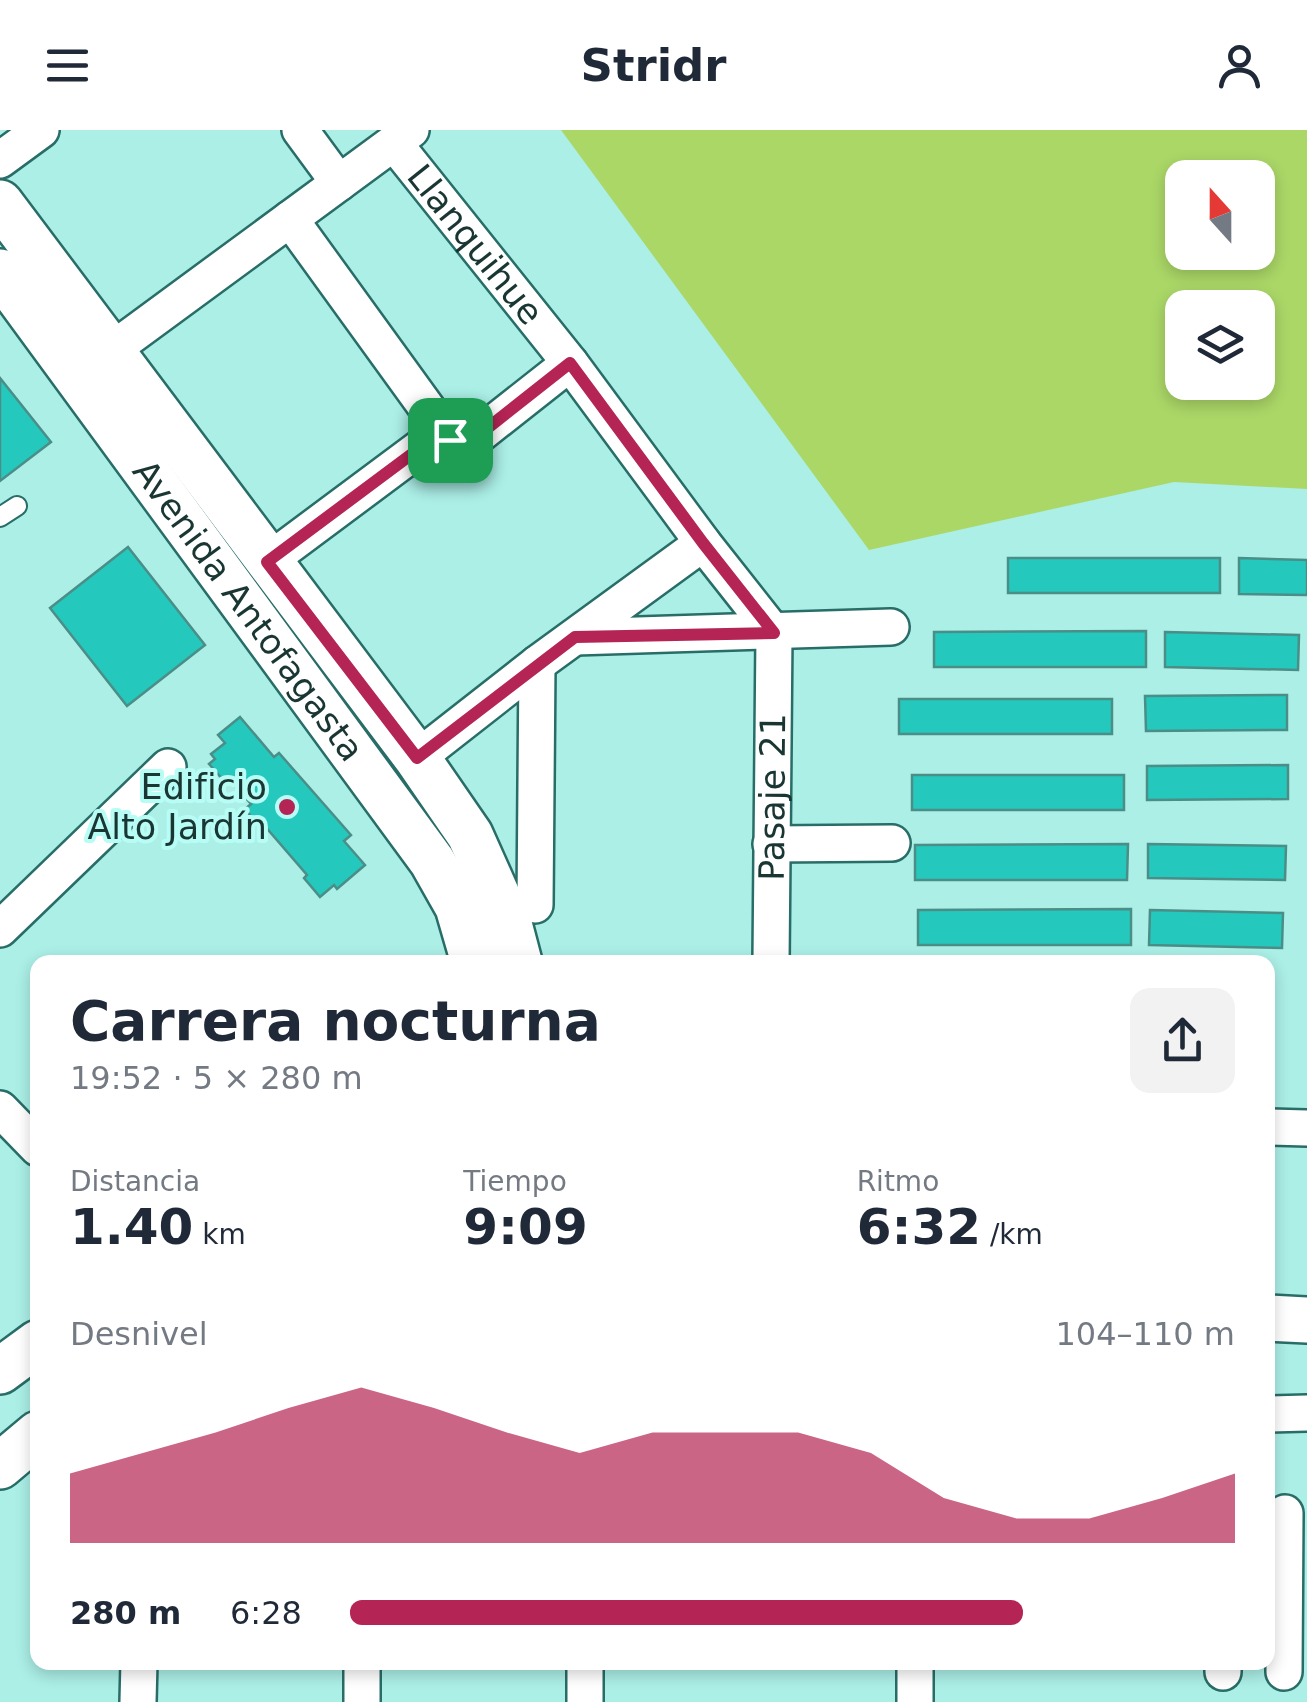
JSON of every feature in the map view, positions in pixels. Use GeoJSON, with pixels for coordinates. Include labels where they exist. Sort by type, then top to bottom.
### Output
{"type":"FeatureCollection","features":[{"type":"Feature","properties":{"kind":"street"},"geometry":{"type":"LineString","coordinates":[[0,160],[41,130]]}},
{"type":"Feature","properties":{"kind":"street"},"geometry":{"type":"LineString","coordinates":[[300,130],[339,183]]}},
{"type":"Feature","properties":{"kind":"street","name":"Llanquihue"},"geometry":{"type":"LineString","coordinates":[[93,363],[402,136],[774,633]]}},
{"type":"Feature","properties":{"kind":"street","name":"Avenida Antofagasta"},"geometry":{"type":"LineString","coordinates":[[0,203],[93,363],[432,861],[458,907],[472,955]]}},
{"type":"Feature","properties":{"kind":"street"},"geometry":{"type":"LineString","coordinates":[[290,218],[450,440]]}},
{"type":"Feature","properties":{"kind":"street","name":"Avenida Antofagasta"},"geometry":{"type":"LineString","coordinates":[[0,272],[93,363],[267,562],[417,758],[470,835],[491,877],[517,955]]}},
{"type":"Feature","properties":{"kind":"street"},"geometry":{"type":"LineString","coordinates":[[267,562],[428,442],[466,440],[480,434],[570,363]]}},
{"type":"Feature","properties":{"kind":"street"},"geometry":{"type":"LineString","coordinates":[[417,758],[537,664],[703,543]]}},
{"type":"Feature","properties":{"kind":"street"},"geometry":{"type":"LineString","coordinates":[[575,637],[891,627]]}},
{"type":"Feature","properties":{"kind":"street","name":"Pasaje 21"},"geometry":{"type":"LineString","coordinates":[[771,955],[774,633]]}},
{"type":"Feature","properties":{"kind":"street"},"geometry":{"type":"LineString","coordinates":[[534,904],[537,664]]}},
{"type":"Feature","properties":{"kind":"street"},"geometry":{"type":"LineString","coordinates":[[0,930],[168,768]]}},
{"type":"Feature","properties":{"kind":"street"},"geometry":{"type":"LineString","coordinates":[[771,844],[892,843]]}},
{"type":"Feature","properties":{"kind":"street"},"geometry":{"type":"LineString","coordinates":[[0,1109],[30,1140]]}},
{"type":"Feature","properties":{"kind":"street"},"geometry":{"type":"LineString","coordinates":[[1275,1127],[1307,1128]]}},
{"type":"Feature","properties":{"kind":"street"},"geometry":{"type":"LineString","coordinates":[[0,1372],[30,1349]]}},
{"type":"Feature","properties":{"kind":"street"},"geometry":{"type":"LineString","coordinates":[[1275,1414],[1307,1412]]}},
{"type":"Feature","properties":{"kind":"street"},"geometry":{"type":"LineString","coordinates":[[1,1463],[30,1440]]}},
{"type":"Feature","properties":{"kind":"street"},"geometry":{"type":"LineString","coordinates":[[1284,1672],[1287,1513]]}},
{"type":"Feature","properties":{"kind":"street"},"geometry":{"type":"LineString","coordinates":[[138,1702],[139,1670]]}},
{"type":"Feature","properties":{"kind":"street"},"geometry":{"type":"LineString","coordinates":[[362,1670],[362,1702]]}},
{"type":"Feature","properties":{"kind":"street"},"geometry":{"type":"LineString","coordinates":[[585,1670],[585,1702]]}},
{"type":"Feature","properties":{"kind":"street"},"geometry":{"type":"LineString","coordinates":[[915,1670],[915,1702]]}},
{"type":"Feature","properties":{"kind":"lane"},"geometry":{"type":"LineString","coordinates":[[0,517],[16,506]]}},
{"type":"Feature","properties":{"kind":"green space"},"geometry":{"type":"Polygon","coordinates":[[[561,130],[1307,130],[1307,489],[1174,482],[869,550],[561,130]]]}},
{"type":"Feature","properties":{"kind":"building"},"geometry":{"type":"Polygon","coordinates":[[[0,378],[51,442],[0,481],[0,378]]]}},
{"type":"Feature","properties":{"kind":"building"},"geometry":{"type":"Polygon","coordinates":[[[128,547],[205,645],[127,706],[50,608],[128,547]]]}},
{"type":"Feature","properties":{"kind":"building"},"geometry":{"type":"Polygon","coordinates":[[[1008,558],[1220,558],[1220,593],[1008,593],[1008,558]]]}},
{"type":"Feature","properties":{"kind":"building"},"geometry":{"type":"Polygon","coordinates":[[[1239,558],[1307,560],[1307,595],[1239,594],[1239,558]]]}},
{"type":"Feature","properties":{"kind":"building"},"geometry":{"type":"Polygon","coordinates":[[[1146,631],[1146,667],[934,667],[934,632],[1146,631]]]}},
{"type":"Feature","properties":{"kind":"building"},"geometry":{"type":"Polygon","coordinates":[[[1165,632],[1299,635],[1298,670],[1165,667],[1165,632]]]}},
{"type":"Feature","properties":{"kind":"building"},"geometry":{"type":"Polygon","coordinates":[[[1287,695],[1287,730],[1146,731],[1145,696],[1287,695]]]}},
{"type":"Feature","properties":{"kind":"building"},"geometry":{"type":"Polygon","coordinates":[[[899,699],[1112,699],[1112,734],[899,734],[899,699]]]}},
{"type":"Feature","properties":{"kind":"building","name":"Edificio Alto Jardín"},"geometry":{"type":"Polygon","coordinates":[[[240,717],[274,757],[279,753],[351,835],[344,841],[365,865],[337,889],[334,885],[320,897],[304,878],[307,875],[245,809],[251,804],[209,764],[215,759],[211,754],[225,743],[218,735],[240,717]]]}},
{"type":"Feature","properties":{"kind":"building"},"geometry":{"type":"Polygon","coordinates":[[[1288,765],[1288,799],[1147,800],[1147,766],[1288,765]]]}},
{"type":"Feature","properties":{"kind":"building"},"geometry":{"type":"Polygon","coordinates":[[[912,775],[1124,775],[1124,810],[912,810],[912,775]]]}},
{"type":"Feature","properties":{"kind":"building"},"geometry":{"type":"Polygon","coordinates":[[[1128,844],[1127,880],[915,880],[915,845],[1128,844]]]}},
{"type":"Feature","properties":{"kind":"building"},"geometry":{"type":"Polygon","coordinates":[[[1148,844],[1286,846],[1285,880],[1148,878],[1148,844]]]}},
{"type":"Feature","properties":{"kind":"building"},"geometry":{"type":"Polygon","coordinates":[[[1131,909],[1131,945],[918,945],[918,910],[1131,909]]]}},
{"type":"Feature","properties":{"kind":"building"},"geometry":{"type":"Polygon","coordinates":[[[1150,910],[1283,913],[1282,948],[1149,945],[1150,910]]]}},
{"type":"Feature","properties":{"kind":"place","name":"Edificio Alto Jardín"},"geometry":{"type":"Point","coordinates":[287,807]}},
{"type":"Feature","properties":{"kind":"route"},"geometry":{"type":"LineString","coordinates":[[570,363],[774,633],[575,637],[417,758],[267,562],[428,442],[450,440],[466,440],[480,434],[570,363]]}}]}
